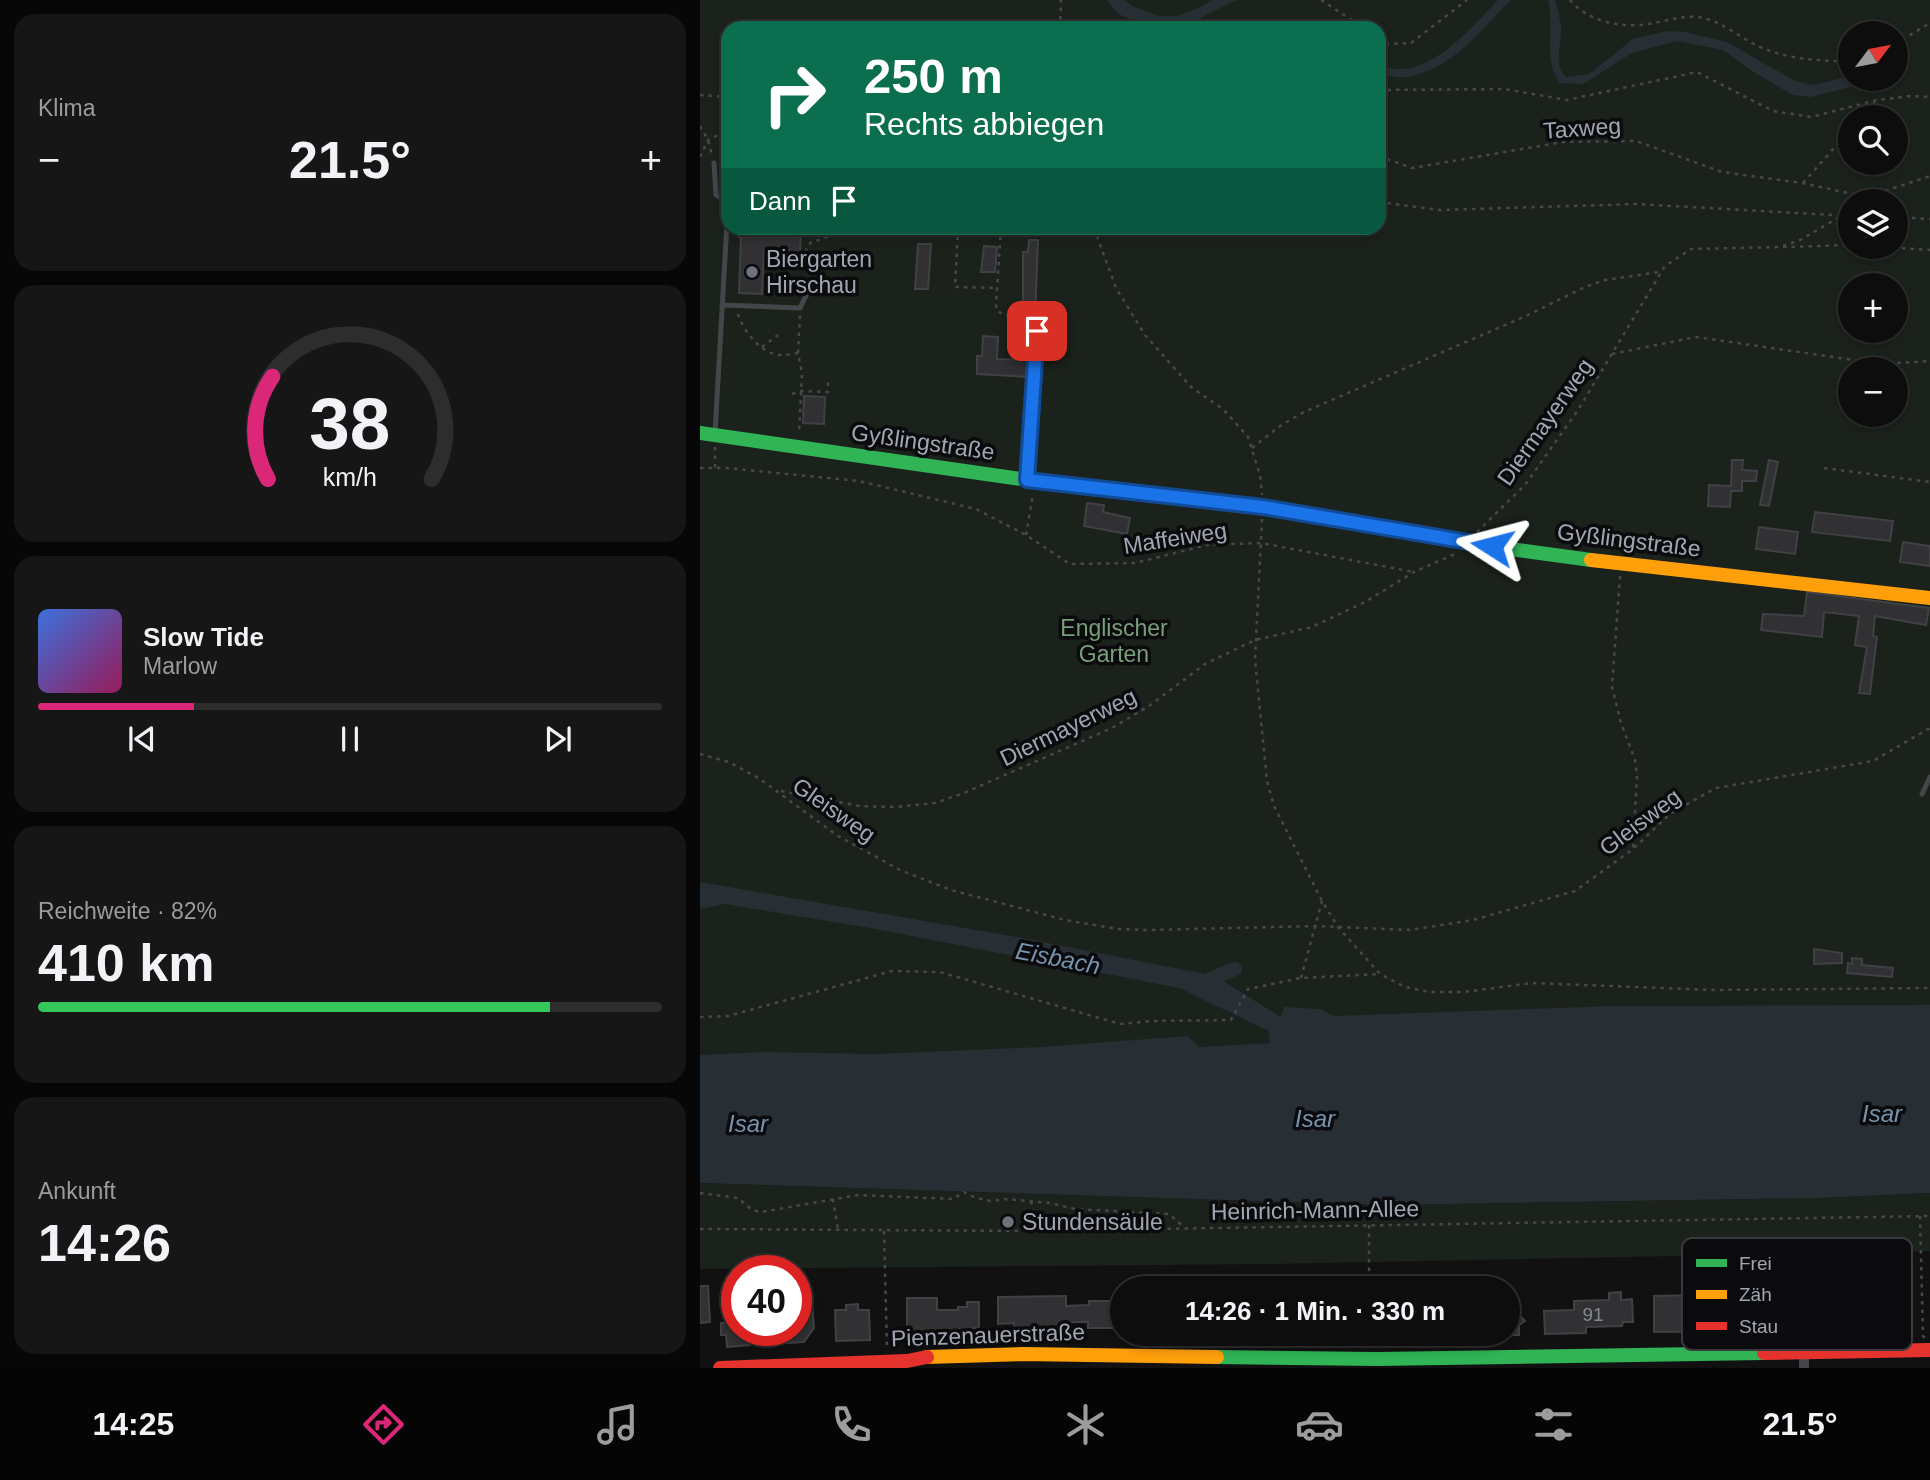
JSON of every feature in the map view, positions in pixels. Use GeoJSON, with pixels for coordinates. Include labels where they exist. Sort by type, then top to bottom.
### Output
{"type":"FeatureCollection","features":[{"type":"Feature","properties":{"kind":"street","name":"Gyßlingstraße"},"geometry":{"type":"LineString","coordinates":[[700,433],[1031,481],[1263,507],[1466,542],[1621,564],[1787,580],[1930,598]]}},
{"type":"Feature","properties":{"kind":"street","name":"Pienzenauerstraße"},"geometry":{"type":"LineString","coordinates":[[720,1368],[907,1364],[927,1357],[1378,1363],[1930,1350]]}},
{"type":"Feature","properties":{"kind":"street"},"geometry":{"type":"LineString","coordinates":[[1804,1352],[1804,1368]]}},
{"type":"Feature","properties":{"kind":"lane"},"geometry":{"type":"LineString","coordinates":[[714,163],[716,195],[721,199]]}},
{"type":"Feature","properties":{"kind":"lane"},"geometry":{"type":"LineString","coordinates":[[715,436],[726,235]]}},
{"type":"Feature","properties":{"kind":"lane"},"geometry":{"type":"LineString","coordinates":[[722,305],[800,308],[814,279]]}},
{"type":"Feature","properties":{"kind":"lane"},"geometry":{"type":"LineString","coordinates":[[1031,481],[1037,331]]}},
{"type":"Feature","properties":{"kind":"lane"},"geometry":{"type":"LineString","coordinates":[[1922,794],[1930,777]]}},
{"type":"Feature","properties":{"kind":"path"},"geometry":{"type":"LineString","coordinates":[[1061,0],[1061,21]]}},
{"type":"Feature","properties":{"kind":"path"},"geometry":{"type":"LineString","coordinates":[[1321,0],[1353,21]]}},
{"type":"Feature","properties":{"kind":"path"},"geometry":{"type":"LineString","coordinates":[[1386,43],[1411,43],[1467,0]]}},
{"type":"Feature","properties":{"kind":"path"},"geometry":{"type":"LineString","coordinates":[[1570,0],[1580,12],[1616,25],[1652,24],[1678,16],[1707,19],[1758,46],[1788,58],[1838,61]]}},
{"type":"Feature","properties":{"kind":"path"},"geometry":{"type":"LineString","coordinates":[[1908,36],[1930,23]]}},
{"type":"Feature","properties":{"kind":"path"},"geometry":{"type":"LineString","coordinates":[[1386,90],[1504,89],[1567,100],[1697,72],[1773,111],[1811,117],[1877,100],[1930,97]]}},
{"type":"Feature","properties":{"kind":"path"},"geometry":{"type":"LineString","coordinates":[[700,95],[721,96]]}},
{"type":"Feature","properties":{"kind":"path"},"geometry":{"type":"LineString","coordinates":[[1872,105],[1877,100]]}},
{"type":"Feature","properties":{"kind":"path"},"geometry":{"type":"LineString","coordinates":[[700,126],[708,140],[714,163]]}},
{"type":"Feature","properties":{"kind":"path"},"geometry":{"type":"LineString","coordinates":[[700,157],[708,140],[721,134]]}},
{"type":"Feature","properties":{"kind":"path","name":"Taxweg"},"geometry":{"type":"LineString","coordinates":[[1386,159],[1412,168],[1563,142],[1636,141],[1722,172],[1838,191]]}},
{"type":"Feature","properties":{"kind":"path"},"geometry":{"type":"LineString","coordinates":[[1802,183],[1838,143]]}},
{"type":"Feature","properties":{"kind":"path"},"geometry":{"type":"LineString","coordinates":[[1891,189],[1930,176]]}},
{"type":"Feature","properties":{"kind":"path"},"geometry":{"type":"LineString","coordinates":[[1386,203],[1439,210],[1637,204],[1838,216]]}},
{"type":"Feature","properties":{"kind":"path"},"geometry":{"type":"LineString","coordinates":[[1908,218],[1930,219]]}},
{"type":"Feature","properties":{"kind":"path","name":"Diermayerweg"},"geometry":{"type":"LineString","coordinates":[[778,790],[859,806],[895,807],[935,803],[964,793],[1112,728],[1149,706],[1205,664],[1255,640],[1312,627],[1365,601],[1414,572],[1455,554],[1525,485],[1578,410],[1665,265],[1691,249],[1780,247],[1800,240],[1838,219]]}},
{"type":"Feature","properties":{"kind":"path"},"geometry":{"type":"LineString","coordinates":[[814,279],[800,261],[811,242],[830,235]]}},
{"type":"Feature","properties":{"kind":"path"},"geometry":{"type":"LineString","coordinates":[[958,235],[955,287],[997,288]]}},
{"type":"Feature","properties":{"kind":"path"},"geometry":{"type":"LineString","coordinates":[[1001,235],[997,311],[1004,316],[1027,318],[1032,323],[1032,331],[1037,331]]}},
{"type":"Feature","properties":{"kind":"path"},"geometry":{"type":"LineString","coordinates":[[1097,235],[1116,288],[1144,335],[1191,387],[1223,409],[1248,437],[1260,475],[1263,507],[1261,543],[1414,572]]}},
{"type":"Feature","properties":{"kind":"path"},"geometry":{"type":"LineString","coordinates":[[1780,247],[1838,246]]}},
{"type":"Feature","properties":{"kind":"path"},"geometry":{"type":"LineString","coordinates":[[1908,249],[1930,250]]}},
{"type":"Feature","properties":{"kind":"path"},"geometry":{"type":"LineString","coordinates":[[1252,448],[1280,426],[1304,412],[1526,316],[1585,287],[1605,280],[1660,272]]}},
{"type":"Feature","properties":{"kind":"path"},"geometry":{"type":"LineString","coordinates":[[735,306],[741,323],[762,347],[779,355],[798,353]]}},
{"type":"Feature","properties":{"kind":"path"},"geometry":{"type":"LineString","coordinates":[[799,448],[802,374],[798,353],[800,308]]}},
{"type":"Feature","properties":{"kind":"path"},"geometry":{"type":"LineString","coordinates":[[762,347],[778,335]]}},
{"type":"Feature","properties":{"kind":"path"},"geometry":{"type":"LineString","coordinates":[[1612,354],[1696,337],[1881,364],[1930,361]]}},
{"type":"Feature","properties":{"kind":"path"},"geometry":{"type":"LineString","coordinates":[[792,394],[801,391],[828,392],[828,381],[831,381]]}},
{"type":"Feature","properties":{"kind":"path"},"geometry":{"type":"LineString","coordinates":[[715,436],[715,468]]}},
{"type":"Feature","properties":{"kind":"path","name":"Maffeiweg"},"geometry":{"type":"LineString","coordinates":[[700,468],[859,481],[976,509],[1026,535],[1070,564],[1135,563],[1207,545],[1261,543],[1255,640],[1267,781],[1275,806],[1322,901],[1338,927],[1380,974]]}},
{"type":"Feature","properties":{"kind":"path"},"geometry":{"type":"LineString","coordinates":[[1824,468],[1930,482]]}},
{"type":"Feature","properties":{"kind":"path"},"geometry":{"type":"LineString","coordinates":[[1026,535],[1031,481]]}},
{"type":"Feature","properties":{"kind":"path"},"geometry":{"type":"LineString","coordinates":[[1621,564],[1612,688],[1637,775],[1633,849]]}},
{"type":"Feature","properties":{"kind":"path","name":"Gleisweg"},"geometry":{"type":"LineString","coordinates":[[700,754],[729,762],[778,790],[814,820],[873,857],[900,870],[951,890],[1065,920],[1117,929],[1147,930],[1316,926],[1410,930],[1473,920],[1575,891],[1633,849],[1671,813],[1716,788],[1873,761],[1930,728]]}},
{"type":"Feature","properties":{"kind":"path"},"geometry":{"type":"LineString","coordinates":[[1301,978],[1322,901]]}},
{"type":"Feature","properties":{"kind":"path"},"geometry":{"type":"LineString","coordinates":[[700,1017],[729,1016],[892,971],[940,972],[1120,1024],[1231,1020],[1248,989],[1301,978],[1380,974],[1405,986],[1429,992],[1464,992],[1532,983],[1714,990],[1930,988]]}},
{"type":"Feature","properties":{"kind":"path"},"geometry":{"type":"LineString","coordinates":[[700,1193],[738,1198],[752,1210],[761,1212],[859,1195],[953,1199],[964,1192],[991,1201],[1006,1199],[1050,1203],[1075,1209],[1169,1214],[1185,1228]]}},
{"type":"Feature","properties":{"kind":"path"},"geometry":{"type":"LineString","coordinates":[[833,1199],[838,1230]]}},
{"type":"Feature","properties":{"kind":"path"},"geometry":{"type":"LineString","coordinates":[[1031,1201],[1037,1231]]}},
{"type":"Feature","properties":{"kind":"path"},"geometry":{"type":"LineString","coordinates":[[1920,1216],[1923,1336],[1930,1342]]}},
{"type":"Feature","properties":{"kind":"path","name":"Heinrich-Mann-Allee"},"geometry":{"type":"LineString","coordinates":[[700,1229],[1037,1231],[1930,1216]]}},
{"type":"Feature","properties":{"kind":"path"},"geometry":{"type":"LineString","coordinates":[[1369,1225],[1369,1276]]}},
{"type":"Feature","properties":{"kind":"path"},"geometry":{"type":"LineString","coordinates":[[884,1231],[887,1355],[907,1364]]}},
{"type":"Feature","properties":{"kind":"green space","name":"Englischer Garten"},"geometry":{"type":"Polygon","coordinates":[[[700,0],[1930,0],[1930,1015],[1271,1049],[700,1063],[700,0]]]}},
{"type":"Feature","properties":{"kind":"green space"},"geometry":{"type":"Polygon","coordinates":[[[700,1183],[1384,1205],[1818,1198],[1930,1193],[1930,1251],[1912,1251],[1912,1238],[1682,1238],[1682,1256],[1274,1264],[812,1268],[812,1255],[721,1255],[721,1269],[700,1269],[700,1183]]]}},
{"type":"Feature","properties":{"kind":"water"},"geometry":{"type":"Polygon","coordinates":[[[1107,0],[1124,0],[1134,7],[1159,16],[1176,16],[1213,0],[1237,0],[1197,21],[1135,21],[1118,14],[1107,0]]]}},
{"type":"Feature","properties":{"kind":"water"},"geometry":{"type":"Polygon","coordinates":[[[1498,0],[1511,0],[1464,47],[1438,66],[1406,77],[1386,75],[1386,67],[1415,67],[1428,62],[1467,32],[1498,0]]]}},
{"type":"Feature","properties":{"kind":"water"},"geometry":{"type":"Polygon","coordinates":[[[1548,0],[1555,0],[1561,28],[1559,61],[1562,73],[1567,77],[1589,74],[1633,39],[1667,31],[1685,32],[1727,42],[1795,81],[1814,85],[1838,79],[1838,90],[1811,97],[1793,95],[1723,50],[1677,41],[1632,53],[1583,84],[1560,83],[1550,54],[1548,0]]]}},
{"type":"Feature","properties":{"kind":"water"},"geometry":{"type":"Polygon","coordinates":[[[700,882],[1023,938],[1205,974],[1219,971],[1225,982],[1281,1017],[1284,1007],[1320,1009],[1334,1016],[1611,1006],[1930,1005],[1930,1193],[1818,1198],[1384,1205],[700,1183],[700,1055],[764,1052],[875,1054],[1042,1047],[1187,1036],[1200,1047],[1270,1043],[1269,1031],[1179,988],[876,929],[724,904],[700,909],[700,882]]]}},
{"type":"Feature","properties":{"kind":"building","name":"Biergarten Hirschau"},"geometry":{"type":"Polygon","coordinates":[[[801,235],[800,252],[764,250],[762,294],[739,293],[739,237],[801,235]]]}},
{"type":"Feature","properties":{"kind":"building"},"geometry":{"type":"Polygon","coordinates":[[[1029,240],[1038,240],[1035,318],[1023,317],[1023,252],[1028,252],[1029,240]]]}},
{"type":"Feature","properties":{"kind":"building"},"geometry":{"type":"Polygon","coordinates":[[[918,244],[931,244],[928,289],[915,289],[918,244]]]}},
{"type":"Feature","properties":{"kind":"building"},"geometry":{"type":"Polygon","coordinates":[[[984,246],[997,247],[995,272],[981,272],[984,246]]]}},
{"type":"Feature","properties":{"kind":"building"},"geometry":{"type":"Polygon","coordinates":[[[983,336],[998,337],[997,359],[1029,360],[1029,377],[977,374],[977,356],[982,356],[983,336]]]}},
{"type":"Feature","properties":{"kind":"building"},"geometry":{"type":"Polygon","coordinates":[[[804,396],[825,397],[824,424],[803,423],[804,396]]]}},
{"type":"Feature","properties":{"kind":"building"},"geometry":{"type":"Polygon","coordinates":[[[1732,460],[1743,460],[1742,470],[1757,471],[1756,481],[1742,481],[1742,491],[1731,491],[1730,507],[1708,506],[1709,485],[1731,486],[1732,460]]]}},
{"type":"Feature","properties":{"kind":"building"},"geometry":{"type":"Polygon","coordinates":[[[1769,460],[1778,462],[1769,506],[1760,505],[1769,460]]]}},
{"type":"Feature","properties":{"kind":"building"},"geometry":{"type":"Polygon","coordinates":[[[1087,503],[1104,505],[1103,512],[1130,518],[1127,534],[1084,526],[1087,503]]]}},
{"type":"Feature","properties":{"kind":"building"},"geometry":{"type":"Polygon","coordinates":[[[1815,512],[1893,521],[1890,541],[1812,532],[1815,512]]]}},
{"type":"Feature","properties":{"kind":"building"},"geometry":{"type":"Polygon","coordinates":[[[1759,527],[1798,532],[1795,554],[1756,549],[1759,527]]]}},
{"type":"Feature","properties":{"kind":"building"},"geometry":{"type":"Polygon","coordinates":[[[1903,542],[1930,546],[1930,566],[1900,562],[1903,542]]]}},
{"type":"Feature","properties":{"kind":"building"},"geometry":{"type":"Polygon","coordinates":[[[1807,592],[1929,608],[1926,625],[1875,616],[1873,636],[1877,637],[1870,694],[1859,693],[1867,647],[1855,645],[1859,616],[1824,612],[1822,637],[1761,630],[1763,614],[1804,616],[1807,592]]]}},
{"type":"Feature","properties":{"kind":"building"},"geometry":{"type":"Polygon","coordinates":[[[1814,949],[1842,953],[1842,963],[1814,964],[1814,949]]]}},
{"type":"Feature","properties":{"kind":"building"},"geometry":{"type":"Polygon","coordinates":[[[1852,958],[1862,959],[1862,965],[1893,968],[1892,977],[1847,973],[1848,963],[1852,964],[1852,958]]]}},
{"type":"Feature","properties":{"kind":"building"},"geometry":{"type":"Polygon","coordinates":[[[700,1286],[708,1286],[710,1322],[700,1323],[700,1286]]]}},
{"type":"Feature","properties":{"kind":"building"},"geometry":{"type":"Polygon","coordinates":[[[1621,1292],[1621,1300],[1632,1299],[1633,1322],[1623,1322],[1622,1326],[1586,1327],[1586,1333],[1545,1334],[1544,1311],[1574,1310],[1574,1301],[1609,1300],[1609,1293],[1621,1292]]]}},
{"type":"Feature","properties":{"kind":"building"},"geometry":{"type":"Polygon","coordinates":[[[1682,1295],[1682,1332],[1654,1332],[1654,1296],[1682,1295]]]}},
{"type":"Feature","properties":{"kind":"building"},"geometry":{"type":"Polygon","coordinates":[[[1066,1296],[1066,1306],[1089,1305],[1089,1301],[1110,1301],[1110,1328],[1088,1328],[1088,1322],[1067,1322],[1067,1331],[1014,1332],[1014,1323],[998,1324],[998,1297],[1066,1296]]]}},
{"type":"Feature","properties":{"kind":"building"},"geometry":{"type":"Polygon","coordinates":[[[907,1298],[937,1298],[937,1310],[958,1310],[958,1307],[967,1307],[967,1302],[979,1302],[979,1328],[960,1329],[960,1335],[907,1333],[907,1298]]]}},
{"type":"Feature","properties":{"kind":"building"},"geometry":{"type":"Polygon","coordinates":[[[858,1304],[858,1310],[869,1310],[870,1340],[836,1341],[835,1310],[846,1310],[846,1305],[858,1304]]]}},
{"type":"Feature","properties":{"kind":"waterway"},"geometry":{"type":"LineString","coordinates":[[1205,981],[1235,969]]}},
{"type":"Feature","properties":{"kind":"traffic: fast"},"geometry":{"type":"LineString","coordinates":[[700,433],[1035,481],[1263,507],[1466,543],[1591,560]]}},
{"type":"Feature","properties":{"kind":"traffic: fast"},"geometry":{"type":"LineString","coordinates":[[1217,1357],[1377,1359],[1764,1353]]}},
{"type":"Feature","properties":{"kind":"traffic: slow"},"geometry":{"type":"LineString","coordinates":[[1591,560],[1930,598]]}},
{"type":"Feature","properties":{"kind":"traffic: slow"},"geometry":{"type":"LineString","coordinates":[[927,1357],[1023,1354],[1217,1357]]}},
{"type":"Feature","properties":{"kind":"traffic: jam"},"geometry":{"type":"LineString","coordinates":[[1764,1353],[1930,1350]]}},
{"type":"Feature","properties":{"kind":"traffic: jam"},"geometry":{"type":"LineString","coordinates":[[720,1368],[907,1361],[927,1357]]}},
{"type":"Feature","properties":{"kind":"place","name":"Biergarten Hirschau"},"geometry":{"type":"Point","coordinates":[752,272]}},
{"type":"Feature","properties":{"kind":"place","name":"Stundensäule"},"geometry":{"type":"Point","coordinates":[1008,1222]}},
{"type":"Feature","properties":{"kind":"route"},"geometry":{"type":"LineString","coordinates":[[1037,331],[1027,480],[1263,507],[1492,546]]}},
{"type":"Feature","properties":{"kind":"water label","name":"Eisbach"},"geometry":{"type":"Point","coordinates":[1058,958]}},
{"type":"Feature","properties":{"kind":"water label","name":"Isar"},"geometry":{"type":"Point","coordinates":[1882,1113]}},
{"type":"Feature","properties":{"kind":"water label","name":"Isar"},"geometry":{"type":"Point","coordinates":[1315,1118]}},
{"type":"Feature","properties":{"kind":"water label","name":"Isar"},"geometry":{"type":"Point","coordinates":[748,1123]}}]}
